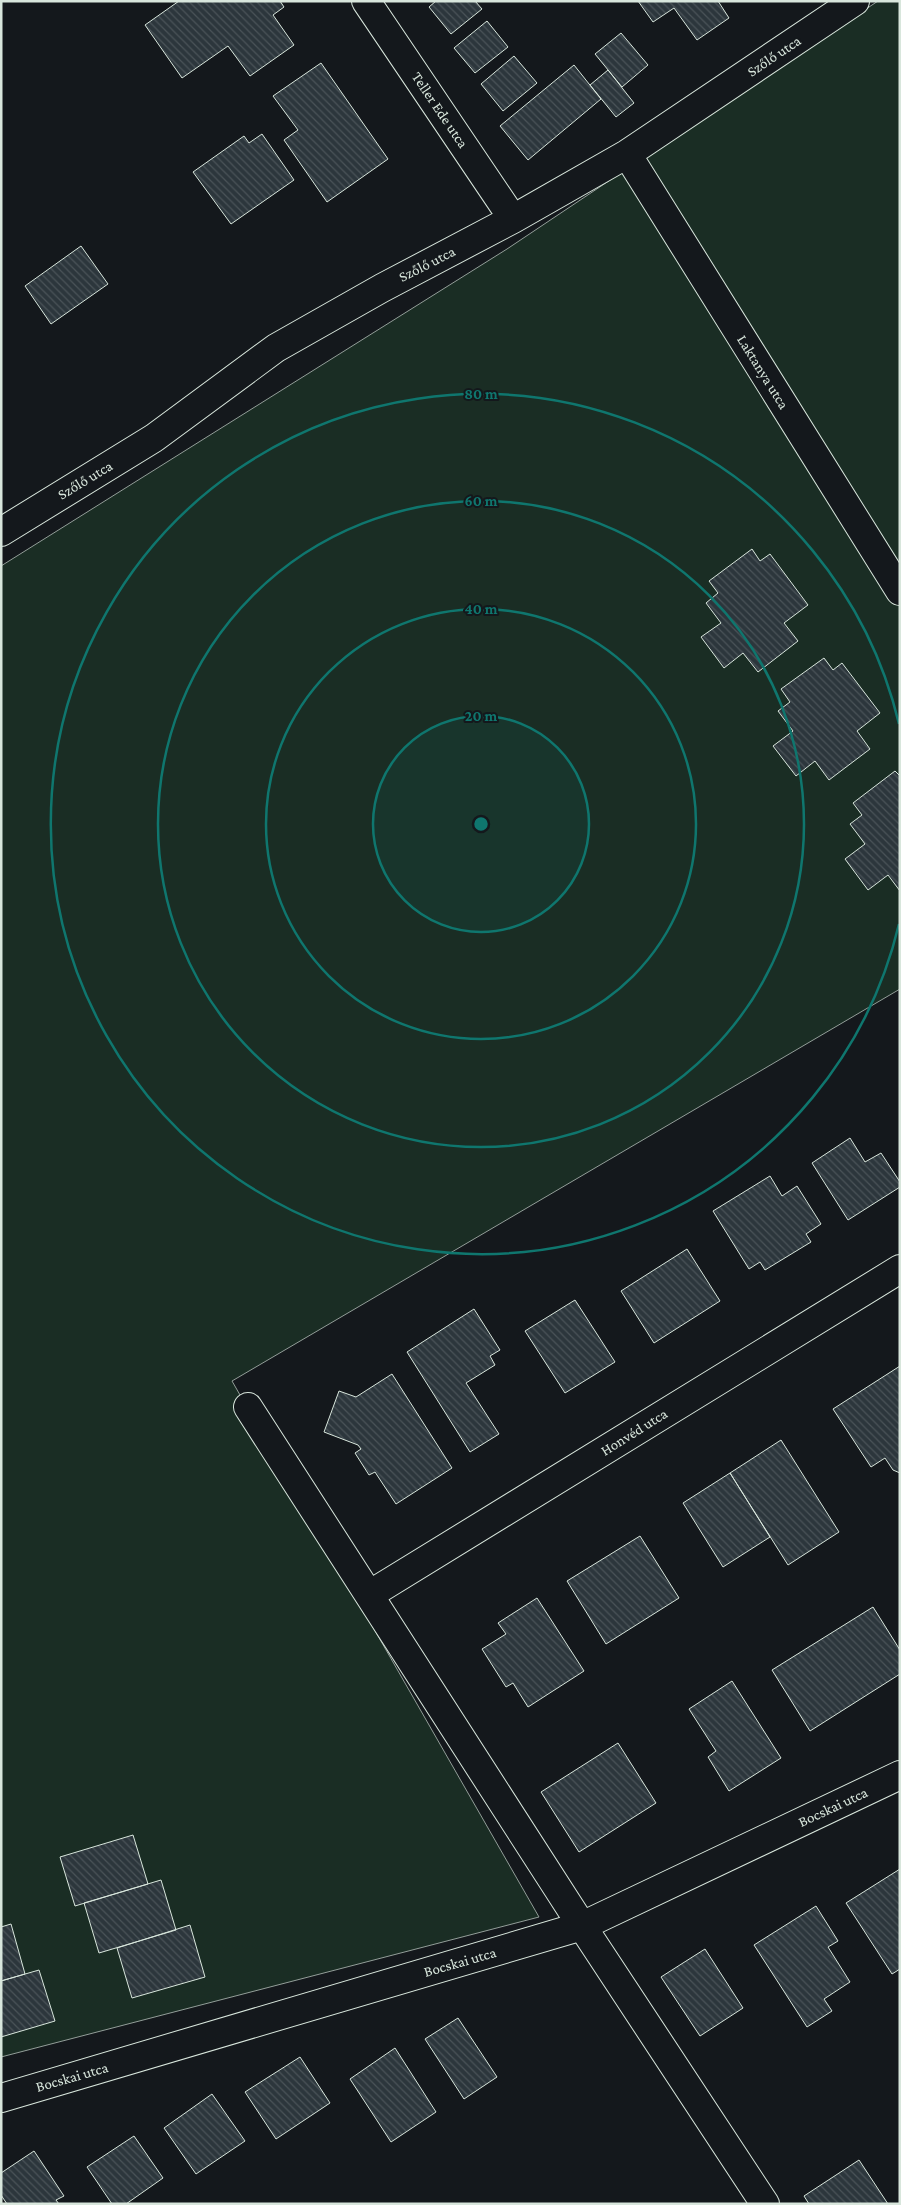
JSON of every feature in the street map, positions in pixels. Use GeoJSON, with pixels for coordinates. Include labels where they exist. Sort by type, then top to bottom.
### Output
{"type":"FeatureCollection","features":[{"type":"Feature","properties":{"kind":"street","name":"Teller Ede utca"},"geometry":{"type":"LineString","coordinates":[[366,1],[514,219]]}},
{"type":"Feature","properties":{"kind":"street","name":"Szőlő utca"},"geometry":{"type":"LineString","coordinates":[[1,532],[154,438],[276,348],[382,288],[514,219],[627,154],[855,1]]}},
{"type":"Feature","properties":{"kind":"street","name":"Laktanya utca"},"geometry":{"type":"LineString","coordinates":[[627,154],[900,591]]}},
{"type":"Feature","properties":{"kind":"street","name":"Honvéd utca"},"geometry":{"type":"LineString","coordinates":[[369,1595],[900,1269]]}},
{"type":"Feature","properties":{"kind":"street"},"geometry":{"type":"LineString","coordinates":[[248,1407],[582,1926],[765,2204]]}},
{"type":"Feature","properties":{"kind":"street","name":"Bocskai utca"},"geometry":{"type":"LineString","coordinates":[[1,2098],[582,1926],[900,1775]]}},
{"type":"Feature","properties":{"kind":"green space"},"geometry":{"type":"Polygon","coordinates":[[[878,1],[900,1],[900,989],[232,1381],[539,1917],[1,2057],[1,566],[507,249],[878,1]]]}},
{"type":"Feature","properties":{"kind":"building"},"geometry":{"type":"Polygon","coordinates":[[[179,1],[280,1],[284,7],[273,15],[294,45],[250,76],[228,46],[182,78],[145,25],[179,1]]]}},
{"type":"Feature","properties":{"kind":"building"},"geometry":{"type":"Polygon","coordinates":[[[436,1],[475,1],[482,9],[451,34],[429,7],[436,1]]]}},
{"type":"Feature","properties":{"kind":"building"},"geometry":{"type":"Polygon","coordinates":[[[638,1],[718,1],[729,18],[697,40],[674,8],[653,22],[638,1]]]}},
{"type":"Feature","properties":{"kind":"building"},"geometry":{"type":"Polygon","coordinates":[[[487,21],[508,47],[475,73],[454,48],[487,21]]]}},
{"type":"Feature","properties":{"kind":"building"},"geometry":{"type":"Polygon","coordinates":[[[621,33],[648,65],[622,87],[595,54],[621,33]]]}},
{"type":"Feature","properties":{"kind":"building"},"geometry":{"type":"Polygon","coordinates":[[[514,56],[537,83],[503,111],[481,84],[514,56]]]}},
{"type":"Feature","properties":{"kind":"building"},"geometry":{"type":"Polygon","coordinates":[[[321,63],[388,159],[327,202],[284,140],[298,130],[273,96],[321,63]]]}},
{"type":"Feature","properties":{"kind":"building"},"geometry":{"type":"Polygon","coordinates":[[[574,65],[601,99],[528,160],[500,126],[574,65]]]}},
{"type":"Feature","properties":{"kind":"building"},"geometry":{"type":"Polygon","coordinates":[[[608,70],[634,103],[616,117],[590,85],[608,70]]]}},
{"type":"Feature","properties":{"kind":"building"},"geometry":{"type":"Polygon","coordinates":[[[262,134],[294,180],[231,224],[193,172],[244,136],[249,143],[262,134]]]}},
{"type":"Feature","properties":{"kind":"building"},"geometry":{"type":"Polygon","coordinates":[[[81,246],[108,284],[51,324],[25,286],[81,246]]]}},
{"type":"Feature","properties":{"kind":"building"},"geometry":{"type":"Polygon","coordinates":[[[752,549],[760,561],[770,554],[808,605],[784,623],[798,641],[758,672],[743,653],[724,668],[701,637],[721,623],[706,603],[718,593],[709,581],[752,549]]]}},
{"type":"Feature","properties":{"kind":"building"},"geometry":{"type":"Polygon","coordinates":[[[824,658],[833,670],[842,663],[880,713],[857,731],[870,749],[829,780],[815,761],[796,776],[773,746],[793,731],[778,711],[790,702],[781,689],[824,658]]]}},
{"type":"Feature","properties":{"kind":"building"},"geometry":{"type":"Polygon","coordinates":[[[895,771],[900,776],[900,891],[888,875],[868,890],[845,859],[865,844],[850,824],[862,815],[853,803],[895,771]]]}},
{"type":"Feature","properties":{"kind":"building"},"geometry":{"type":"Polygon","coordinates":[[[850,1138],[865,1162],[881,1153],[900,1182],[900,1187],[848,1220],[812,1163],[850,1138]]]}},
{"type":"Feature","properties":{"kind":"building"},"geometry":{"type":"Polygon","coordinates":[[[770,1176],[782,1196],[797,1186],[821,1224],[806,1234],[811,1242],[765,1270],[760,1262],[749,1269],[713,1211],[770,1176]]]}},
{"type":"Feature","properties":{"kind":"building"},"geometry":{"type":"Polygon","coordinates":[[[687,1249],[720,1301],[654,1343],[621,1291],[687,1249]]]}},
{"type":"Feature","properties":{"kind":"building"},"geometry":{"type":"Polygon","coordinates":[[[575,1300],[615,1362],[565,1393],[525,1331],[575,1300]]]}},
{"type":"Feature","properties":{"kind":"building"},"geometry":{"type":"Polygon","coordinates":[[[474,1309],[500,1350],[490,1356],[495,1365],[466,1383],[499,1434],[470,1452],[407,1352],[474,1309]]]}},
{"type":"Feature","properties":{"kind":"building"},"geometry":{"type":"Polygon","coordinates":[[[900,1366],[900,1473],[893,1470],[885,1458],[871,1467],[833,1409],[900,1366]]]}},
{"type":"Feature","properties":{"kind":"building"},"geometry":{"type":"Polygon","coordinates":[[[392,1374],[452,1468],[396,1504],[375,1472],[369,1475],[355,1453],[361,1449],[358,1445],[324,1432],[339,1391],[356,1397],[392,1374]]]}},
{"type":"Feature","properties":{"kind":"building"},"geometry":{"type":"Polygon","coordinates":[[[781,1440],[839,1532],[788,1565],[730,1473],[781,1440]]]}},
{"type":"Feature","properties":{"kind":"building"},"geometry":{"type":"Polygon","coordinates":[[[730,1473],[770,1537],[723,1567],[683,1503],[730,1473]]]}},
{"type":"Feature","properties":{"kind":"building"},"geometry":{"type":"Polygon","coordinates":[[[640,1536],[679,1598],[606,1644],[567,1581],[640,1536]]]}},
{"type":"Feature","properties":{"kind":"building"},"geometry":{"type":"Polygon","coordinates":[[[537,1598],[584,1671],[528,1707],[513,1683],[506,1687],[482,1649],[506,1634],[498,1623],[537,1598]]]}},
{"type":"Feature","properties":{"kind":"building"},"geometry":{"type":"Polygon","coordinates":[[[873,1607],[900,1650],[900,1674],[810,1731],[772,1670],[873,1607]]]}},
{"type":"Feature","properties":{"kind":"building"},"geometry":{"type":"Polygon","coordinates":[[[732,1681],[781,1758],[729,1791],[708,1757],[716,1751],[689,1709],[732,1681]]]}},
{"type":"Feature","properties":{"kind":"building"},"geometry":{"type":"Polygon","coordinates":[[[618,1743],[656,1803],[579,1852],[541,1792],[618,1743]]]}},
{"type":"Feature","properties":{"kind":"building"},"geometry":{"type":"Polygon","coordinates":[[[133,1835],[148,1884],[75,1906],[60,1857],[133,1835]]]}},
{"type":"Feature","properties":{"kind":"building"},"geometry":{"type":"Polygon","coordinates":[[[900,1869],[900,1969],[892,1974],[846,1903],[900,1869]]]}},
{"type":"Feature","properties":{"kind":"building"},"geometry":{"type":"Polygon","coordinates":[[[161,1880],[176,1930],[99,1953],[84,1903],[161,1880]]]}},
{"type":"Feature","properties":{"kind":"building"},"geometry":{"type":"Polygon","coordinates":[[[816,1906],[838,1941],[828,1947],[850,1982],[824,1999],[832,2011],[807,2027],[754,1945],[816,1906]]]}},
{"type":"Feature","properties":{"kind":"building"},"geometry":{"type":"Polygon","coordinates":[[[11,1924],[25,1974],[1,1981],[1,1927],[11,1924]]]}},
{"type":"Feature","properties":{"kind":"building"},"geometry":{"type":"Polygon","coordinates":[[[190,1925],[205,1977],[132,1998],[117,1948],[190,1925]]]}},
{"type":"Feature","properties":{"kind":"building"},"geometry":{"type":"Polygon","coordinates":[[[705,1949],[743,2008],[700,2036],[661,1977],[705,1949]]]}},
{"type":"Feature","properties":{"kind":"building"},"geometry":{"type":"Polygon","coordinates":[[[39,1970],[55,2021],[1,2037],[1,1981],[39,1970]]]}},
{"type":"Feature","properties":{"kind":"building"},"geometry":{"type":"Polygon","coordinates":[[[458,2018],[497,2077],[464,2099],[425,2039],[458,2018]]]}},
{"type":"Feature","properties":{"kind":"building"},"geometry":{"type":"Polygon","coordinates":[[[395,2048],[436,2112],[391,2142],[350,2079],[395,2048]]]}},
{"type":"Feature","properties":{"kind":"building"},"geometry":{"type":"Polygon","coordinates":[[[300,2057],[330,2103],[276,2139],[245,2092],[300,2057]]]}},
{"type":"Feature","properties":{"kind":"building"},"geometry":{"type":"Polygon","coordinates":[[[212,2094],[245,2141],[196,2174],[164,2128],[212,2094]]]}},
{"type":"Feature","properties":{"kind":"building"},"geometry":{"type":"Polygon","coordinates":[[[134,2136],[163,2178],[126,2204],[112,2204],[87,2167],[134,2136]]]}},
{"type":"Feature","properties":{"kind":"building"},"geometry":{"type":"Polygon","coordinates":[[[34,2151],[64,2196],[56,2200],[59,2204],[7,2204],[1,2195],[1,2173],[34,2151]]]}},
{"type":"Feature","properties":{"kind":"building"},"geometry":{"type":"Polygon","coordinates":[[[859,2160],[888,2204],[809,2204],[804,2196],[859,2160]]]}}]}
